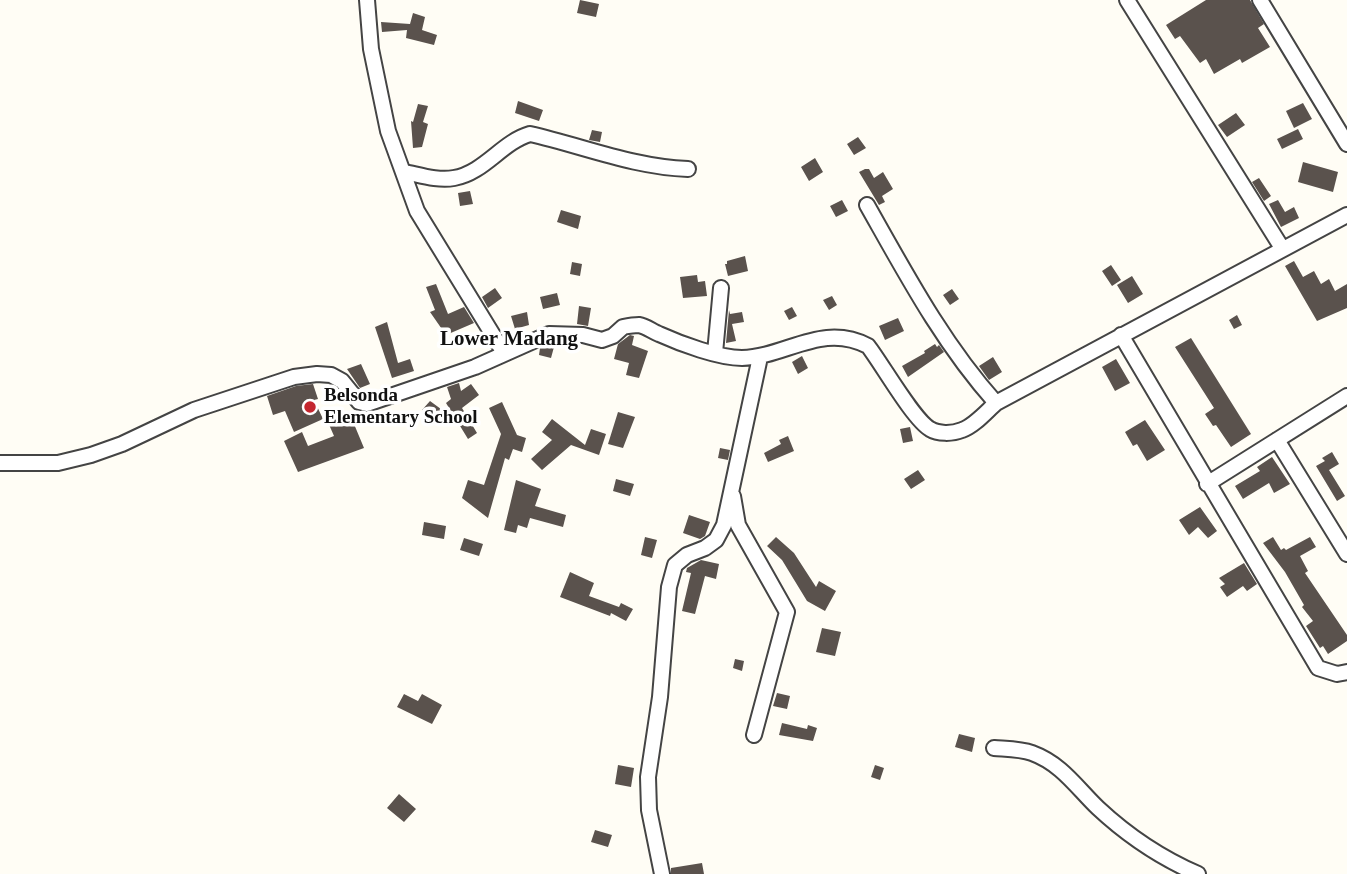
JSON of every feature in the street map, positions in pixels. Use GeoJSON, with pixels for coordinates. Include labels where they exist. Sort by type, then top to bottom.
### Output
{"type":"FeatureCollection","features":[{"type":"Feature","properties":{"kind":"street"},"geometry":{"type":"LineString","coordinates":[[367,0],[371,49],[388,131],[417,211],[504,353]]}},
{"type":"Feature","properties":{"kind":"street"},"geometry":{"type":"LineString","coordinates":[[1127,0],[1282,248]]}},
{"type":"Feature","properties":{"kind":"street"},"geometry":{"type":"LineString","coordinates":[[1260,0],[1347,144]]}},
{"type":"Feature","properties":{"kind":"street"},"geometry":{"type":"LineString","coordinates":[[405,172],[454,178],[478,167],[520,137],[530,134],[597,154],[671,169],[688,169]]}},
{"type":"Feature","properties":{"kind":"street"},"geometry":{"type":"LineString","coordinates":[[866,205],[932,320],[974,379],[996,403]]}},
{"type":"Feature","properties":{"kind":"street"},"geometry":{"type":"LineString","coordinates":[[0,463],[58,463],[91,455],[122,444],[194,410],[294,377],[331,374],[342,381],[359,402],[367,404],[475,367],[549,334],[583,335],[602,340],[613,336],[623,327],[640,325],[715,353],[739,358],[760,357],[801,342],[842,337],[860,342],[868,346],[929,429],[952,433],[964,430],[996,403],[1347,215]]}},
{"type":"Feature","properties":{"kind":"street"},"geometry":{"type":"LineString","coordinates":[[715,353],[721,288]]}},
{"type":"Feature","properties":{"kind":"street"},"geometry":{"type":"LineString","coordinates":[[1121,335],[1318,668],[1337,674],[1347,672]]}},
{"type":"Feature","properties":{"kind":"street"},"geometry":{"type":"LineString","coordinates":[[662,874],[649,810],[648,777],[660,696],[669,587],[675,565],[687,555],[716,540],[724,525],[760,357]]}},
{"type":"Feature","properties":{"kind":"street"},"geometry":{"type":"LineString","coordinates":[[1207,484],[1347,396]]}},
{"type":"Feature","properties":{"kind":"street"},"geometry":{"type":"LineString","coordinates":[[1277,440],[1347,554]]}},
{"type":"Feature","properties":{"kind":"street"},"geometry":{"type":"LineString","coordinates":[[732,490],[738,525],[787,612],[754,736]]}},
{"type":"Feature","properties":{"kind":"street"},"geometry":{"type":"LineString","coordinates":[[994,748],[1031,752],[1049,762],[1067,774],[1084,795],[1129,836],[1166,859],[1198,874]]}},
{"type":"Feature","properties":{"kind":"building"},"geometry":{"type":"Polygon","coordinates":[[[580,0],[599,4],[596,17],[577,13],[580,0]]]}},
{"type":"Feature","properties":{"kind":"building"},"geometry":{"type":"Polygon","coordinates":[[[1206,0],[1250,0],[1264,24],[1258,28],[1270,47],[1242,63],[1240,59],[1214,74],[1206,59],[1200,63],[1180,36],[1175,39],[1166,25],[1206,0]]]}},
{"type":"Feature","properties":{"kind":"building"},"geometry":{"type":"Polygon","coordinates":[[[413,13],[425,17],[422,30],[437,35],[434,45],[406,38],[407,30],[382,32],[381,22],[410,24],[413,13]]]}},
{"type":"Feature","properties":{"kind":"building"},"geometry":{"type":"Polygon","coordinates":[[[518,101],[543,110],[539,121],[515,113],[518,101]]]}},
{"type":"Feature","properties":{"kind":"building"},"geometry":{"type":"Polygon","coordinates":[[[1303,103],[1312,119],[1294,128],[1286,111],[1303,103]]]}},
{"type":"Feature","properties":{"kind":"building"},"geometry":{"type":"Polygon","coordinates":[[[418,104],[428,106],[423,122],[428,124],[422,147],[413,148],[411,121],[413,122],[418,104]]]}},
{"type":"Feature","properties":{"kind":"building"},"geometry":{"type":"Polygon","coordinates":[[[1236,113],[1245,125],[1227,137],[1218,125],[1236,113]]]}},
{"type":"Feature","properties":{"kind":"building"},"geometry":{"type":"Polygon","coordinates":[[[1298,129],[1303,139],[1282,149],[1277,139],[1298,129]]]}},
{"type":"Feature","properties":{"kind":"building"},"geometry":{"type":"Polygon","coordinates":[[[592,130],[602,132],[600,142],[589,140],[592,130]]]}},
{"type":"Feature","properties":{"kind":"building"},"geometry":{"type":"Polygon","coordinates":[[[858,137],[866,148],[854,155],[847,144],[858,137]]]}},
{"type":"Feature","properties":{"kind":"building"},"geometry":{"type":"Polygon","coordinates":[[[815,158],[823,172],[809,181],[801,167],[815,158]]]}},
{"type":"Feature","properties":{"kind":"building"},"geometry":{"type":"Polygon","coordinates":[[[1303,162],[1338,172],[1333,192],[1298,182],[1303,162]]]}},
{"type":"Feature","properties":{"kind":"building"},"geometry":{"type":"Polygon","coordinates":[[[869,169],[874,178],[883,172],[893,189],[882,196],[885,202],[879,205],[859,172],[869,169]]]}},
{"type":"Feature","properties":{"kind":"building"},"geometry":{"type":"Polygon","coordinates":[[[1259,178],[1271,196],[1264,201],[1252,182],[1259,178]]]}},
{"type":"Feature","properties":{"kind":"building"},"geometry":{"type":"Polygon","coordinates":[[[470,191],[473,204],[460,206],[458,193],[470,191]]]}},
{"type":"Feature","properties":{"kind":"building"},"geometry":{"type":"Polygon","coordinates":[[[842,200],[848,211],[836,217],[830,206],[842,200]]]}},
{"type":"Feature","properties":{"kind":"building"},"geometry":{"type":"Polygon","coordinates":[[[1278,200],[1285,212],[1294,207],[1299,218],[1281,227],[1269,204],[1278,200]]]}},
{"type":"Feature","properties":{"kind":"building"},"geometry":{"type":"Polygon","coordinates":[[[561,210],[581,216],[578,229],[557,222],[561,210]]]}},
{"type":"Feature","properties":{"kind":"building"},"geometry":{"type":"Polygon","coordinates":[[[745,256],[748,271],[728,276],[725,264],[727,261],[745,256]]]}},
{"type":"Feature","properties":{"kind":"building"},"geometry":{"type":"Polygon","coordinates":[[[1294,261],[1303,277],[1314,271],[1321,284],[1329,279],[1335,291],[1347,284],[1347,308],[1317,321],[1285,266],[1294,261]]]}},
{"type":"Feature","properties":{"kind":"building"},"geometry":{"type":"Polygon","coordinates":[[[572,262],[582,264],[580,276],[570,274],[572,262]]]}},
{"type":"Feature","properties":{"kind":"building"},"geometry":{"type":"Polygon","coordinates":[[[1111,265],[1121,280],[1112,286],[1102,271],[1111,265]]]}},
{"type":"Feature","properties":{"kind":"building"},"geometry":{"type":"Polygon","coordinates":[[[697,275],[698,282],[705,281],[707,296],[683,298],[680,277],[697,275]]]}},
{"type":"Feature","properties":{"kind":"building"},"geometry":{"type":"Polygon","coordinates":[[[1132,276],[1143,294],[1128,303],[1117,285],[1132,276]]]}},
{"type":"Feature","properties":{"kind":"building"},"geometry":{"type":"Polygon","coordinates":[[[436,284],[448,314],[464,307],[474,323],[446,335],[430,312],[435,310],[426,287],[436,284]]]}},
{"type":"Feature","properties":{"kind":"building"},"geometry":{"type":"Polygon","coordinates":[[[495,288],[502,298],[488,308],[482,297],[495,288]]]}},
{"type":"Feature","properties":{"kind":"building"},"geometry":{"type":"Polygon","coordinates":[[[952,289],[959,299],[950,305],[943,295],[952,289]]]}},
{"type":"Feature","properties":{"kind":"building"},"geometry":{"type":"Polygon","coordinates":[[[557,293],[560,305],[543,309],[540,297],[557,293]]]}},
{"type":"Feature","properties":{"kind":"building"},"geometry":{"type":"Polygon","coordinates":[[[832,296],[837,305],[829,310],[823,300],[832,296]]]}},
{"type":"Feature","properties":{"kind":"building"},"geometry":{"type":"Polygon","coordinates":[[[579,306],[591,308],[588,326],[577,324],[579,306]]]}},
{"type":"Feature","properties":{"kind":"building"},"geometry":{"type":"Polygon","coordinates":[[[792,307],[797,316],[789,320],[784,311],[792,307]]]}},
{"type":"Feature","properties":{"kind":"building"},"geometry":{"type":"Polygon","coordinates":[[[729,310],[730,314],[742,312],[744,322],[732,324],[736,341],[726,343],[729,310]]]}},
{"type":"Feature","properties":{"kind":"building"},"geometry":{"type":"Polygon","coordinates":[[[527,312],[529,325],[515,329],[511,316],[527,312]]]}},
{"type":"Feature","properties":{"kind":"building"},"geometry":{"type":"Polygon","coordinates":[[[1237,315],[1242,325],[1234,329],[1229,320],[1237,315]]]}},
{"type":"Feature","properties":{"kind":"building"},"geometry":{"type":"Polygon","coordinates":[[[898,318],[904,331],[885,340],[879,326],[898,318]]]}},
{"type":"Feature","properties":{"kind":"building"},"geometry":{"type":"Polygon","coordinates":[[[387,322],[398,363],[410,359],[414,371],[392,378],[375,327],[387,322]]]}},
{"type":"Feature","properties":{"kind":"building"},"geometry":{"type":"Polygon","coordinates":[[[630,335],[634,336],[632,345],[648,351],[639,378],[626,375],[629,363],[614,359],[618,344],[630,335]]]}},
{"type":"Feature","properties":{"kind":"building"},"geometry":{"type":"Polygon","coordinates":[[[1191,338],[1251,434],[1231,447],[1205,414],[1214,408],[1175,347],[1191,338]]]}},
{"type":"Feature","properties":{"kind":"building"},"geometry":{"type":"Polygon","coordinates":[[[935,344],[944,352],[908,377],[902,366],[935,344]]]}},
{"type":"Feature","properties":{"kind":"building"},"geometry":{"type":"Polygon","coordinates":[[[547,345],[554,347],[551,358],[539,355],[540,348],[547,345]]]}},
{"type":"Feature","properties":{"kind":"building"},"geometry":{"type":"Polygon","coordinates":[[[802,356],[808,368],[798,374],[792,362],[802,356]]]}},
{"type":"Feature","properties":{"kind":"building"},"geometry":{"type":"Polygon","coordinates":[[[993,357],[1002,372],[989,380],[979,366],[993,357]]]}},
{"type":"Feature","properties":{"kind":"building"},"geometry":{"type":"Polygon","coordinates":[[[1116,359],[1130,383],[1115,391],[1102,367],[1116,359]]]}},
{"type":"Feature","properties":{"kind":"building"},"geometry":{"type":"Polygon","coordinates":[[[361,364],[370,384],[360,388],[347,369],[361,364]]]}},
{"type":"Feature","properties":{"kind":"building"},"geometry":{"type":"Polygon","coordinates":[[[459,383],[461,391],[471,384],[479,395],[462,408],[477,433],[468,439],[446,403],[451,399],[447,387],[459,383]]]}},
{"type":"Feature","properties":{"kind":"building"},"geometry":{"type":"Polygon","coordinates":[[[313,384],[318,399],[314,400],[323,419],[294,432],[285,411],[273,415],[267,396],[296,386],[313,384]]]}},
{"type":"Feature","properties":{"kind":"building"},"geometry":{"type":"Polygon","coordinates":[[[430,401],[445,412],[436,423],[422,410],[430,401]]]}},
{"type":"Feature","properties":{"kind":"building"},"geometry":{"type":"Polygon","coordinates":[[[502,402],[517,435],[526,438],[522,452],[513,449],[509,460],[505,458],[488,518],[462,498],[468,480],[484,485],[501,434],[489,408],[502,402]]]}},
{"type":"Feature","properties":{"kind":"building"},"geometry":{"type":"Polygon","coordinates":[[[349,412],[364,448],[298,472],[284,441],[302,432],[308,446],[334,436],[327,420],[349,412]]]}},
{"type":"Feature","properties":{"kind":"building"},"geometry":{"type":"Polygon","coordinates":[[[618,412],[635,417],[623,448],[608,444],[618,412]]]}},
{"type":"Feature","properties":{"kind":"building"},"geometry":{"type":"Polygon","coordinates":[[[552,419],[585,445],[591,429],[606,434],[599,455],[571,445],[542,470],[531,459],[552,440],[542,432],[552,419]]]}},
{"type":"Feature","properties":{"kind":"building"},"geometry":{"type":"Polygon","coordinates":[[[1145,420],[1165,450],[1147,461],[1137,444],[1133,446],[1125,432],[1145,420]]]}},
{"type":"Feature","properties":{"kind":"building"},"geometry":{"type":"Polygon","coordinates":[[[910,427],[913,441],[903,443],[900,429],[910,427]]]}},
{"type":"Feature","properties":{"kind":"building"},"geometry":{"type":"Polygon","coordinates":[[[788,436],[794,451],[768,462],[764,453],[781,444],[779,440],[788,436]]]}},
{"type":"Feature","properties":{"kind":"building"},"geometry":{"type":"Polygon","coordinates":[[[720,448],[730,450],[728,460],[718,458],[720,448]]]}},
{"type":"Feature","properties":{"kind":"building"},"geometry":{"type":"Polygon","coordinates":[[[1332,452],[1339,464],[1329,470],[1345,496],[1337,501],[1316,466],[1325,461],[1322,458],[1332,452]]]}},
{"type":"Feature","properties":{"kind":"building"},"geometry":{"type":"Polygon","coordinates":[[[1272,457],[1290,484],[1274,493],[1269,483],[1243,499],[1235,486],[1260,471],[1257,467],[1272,457]]]}},
{"type":"Feature","properties":{"kind":"building"},"geometry":{"type":"Polygon","coordinates":[[[918,470],[925,480],[911,489],[904,479],[918,470]]]}},
{"type":"Feature","properties":{"kind":"building"},"geometry":{"type":"Polygon","coordinates":[[[616,479],[634,484],[630,496],[613,491],[616,479]]]}},
{"type":"Feature","properties":{"kind":"building"},"geometry":{"type":"Polygon","coordinates":[[[516,480],[541,489],[535,506],[566,515],[563,527],[530,518],[527,528],[518,525],[516,533],[504,530],[516,480]]]}},
{"type":"Feature","properties":{"kind":"building"},"geometry":{"type":"Polygon","coordinates":[[[1200,507],[1217,531],[1208,538],[1198,527],[1189,535],[1179,520],[1200,507]]]}},
{"type":"Feature","properties":{"kind":"building"},"geometry":{"type":"Polygon","coordinates":[[[689,515],[710,522],[705,536],[700,539],[683,533],[689,515]]]}},
{"type":"Feature","properties":{"kind":"building"},"geometry":{"type":"Polygon","coordinates":[[[424,522],[446,526],[444,539],[422,535],[424,522]]]}},
{"type":"Feature","properties":{"kind":"building"},"geometry":{"type":"Polygon","coordinates":[[[645,537],[657,540],[652,558],[641,555],[645,537]]]}},
{"type":"Feature","properties":{"kind":"building"},"geometry":{"type":"Polygon","coordinates":[[[776,537],[794,553],[816,587],[819,581],[836,591],[825,611],[807,601],[782,560],[767,546],[776,537]]]}},
{"type":"Feature","properties":{"kind":"building"},"geometry":{"type":"Polygon","coordinates":[[[1273,537],[1281,550],[1310,537],[1316,547],[1300,556],[1308,571],[1305,573],[1347,635],[1347,641],[1328,654],[1323,646],[1320,648],[1306,626],[1313,621],[1302,607],[1304,605],[1285,572],[1263,543],[1273,537]]]}},
{"type":"Feature","properties":{"kind":"building"},"geometry":{"type":"Polygon","coordinates":[[[464,538],[483,544],[479,556],[460,550],[464,538]]]}},
{"type":"Feature","properties":{"kind":"building"},"geometry":{"type":"Polygon","coordinates":[[[701,560],[719,564],[716,579],[705,576],[695,614],[682,611],[691,573],[686,572],[687,568],[701,560]]]}},
{"type":"Feature","properties":{"kind":"building"},"geometry":{"type":"Polygon","coordinates":[[[1244,563],[1257,584],[1247,591],[1243,586],[1227,597],[1220,587],[1225,584],[1219,578],[1244,563]]]}},
{"type":"Feature","properties":{"kind":"building"},"geometry":{"type":"Polygon","coordinates":[[[570,572],[594,583],[589,596],[619,607],[621,603],[633,609],[626,621],[611,613],[610,616],[560,597],[570,572]]]}},
{"type":"Feature","properties":{"kind":"building"},"geometry":{"type":"Polygon","coordinates":[[[822,628],[841,632],[835,656],[816,652],[822,628]]]}},
{"type":"Feature","properties":{"kind":"building"},"geometry":{"type":"Polygon","coordinates":[[[735,659],[744,661],[742,671],[733,668],[735,659]]]}},
{"type":"Feature","properties":{"kind":"building"},"geometry":{"type":"Polygon","coordinates":[[[777,693],[790,696],[787,709],[773,706],[777,693]]]}},
{"type":"Feature","properties":{"kind":"building"},"geometry":{"type":"Polygon","coordinates":[[[404,694],[418,701],[422,694],[442,705],[432,724],[397,707],[404,694]]]}},
{"type":"Feature","properties":{"kind":"building"},"geometry":{"type":"Polygon","coordinates":[[[782,723],[807,729],[808,725],[817,728],[813,741],[779,735],[782,723]]]}},
{"type":"Feature","properties":{"kind":"building"},"geometry":{"type":"Polygon","coordinates":[[[959,734],[975,738],[972,752],[955,747],[959,734]]]}},
{"type":"Feature","properties":{"kind":"building"},"geometry":{"type":"Polygon","coordinates":[[[618,765],[634,768],[631,787],[615,784],[618,765]]]}},
{"type":"Feature","properties":{"kind":"building"},"geometry":{"type":"Polygon","coordinates":[[[875,765],[884,768],[880,780],[871,777],[875,765]]]}},
{"type":"Feature","properties":{"kind":"building"},"geometry":{"type":"Polygon","coordinates":[[[399,794],[416,809],[404,822],[387,808],[399,794]]]}},
{"type":"Feature","properties":{"kind":"building"},"geometry":{"type":"Polygon","coordinates":[[[595,830],[612,835],[608,847],[591,842],[595,830]]]}},
{"type":"Feature","properties":{"kind":"building"},"geometry":{"type":"Polygon","coordinates":[[[702,863],[704,874],[671,874],[671,868],[702,863]]]}},
{"type":"Feature","properties":{"kind":"place","name":"Belsonda Elementary School"},"geometry":{"type":"Point","coordinates":[310,407]}},
{"type":"Feature","properties":{"kind":"district","name":"Lower Madang"},"geometry":{"type":"Point","coordinates":[509,340]}}]}
